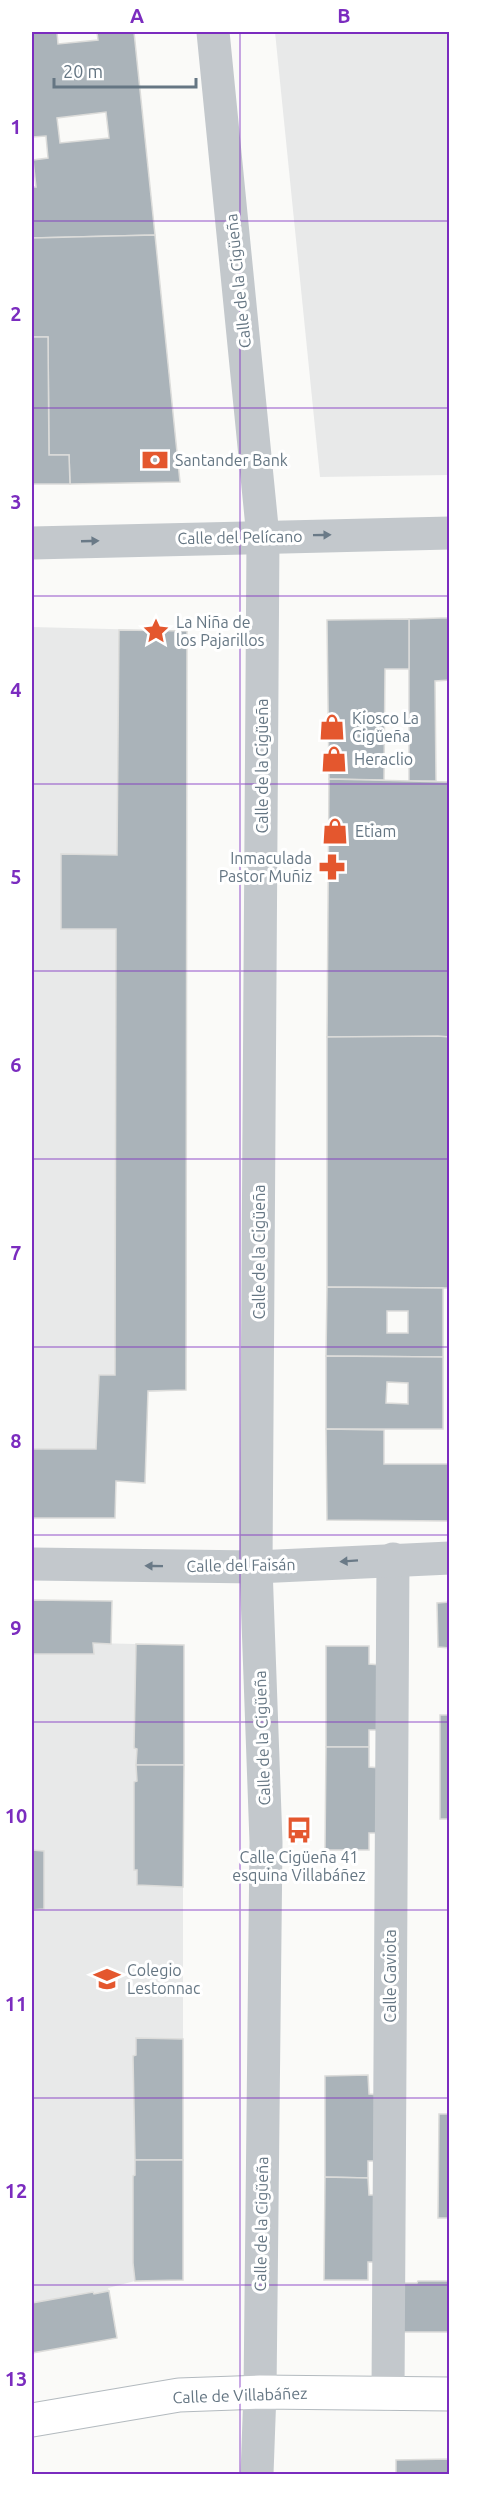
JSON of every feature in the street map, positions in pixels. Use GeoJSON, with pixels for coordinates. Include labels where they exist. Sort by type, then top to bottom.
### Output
{"type":"FeatureCollection","features":[{"type":"Feature","properties":{"kind":"main road","name":"Calle de Villabáñez"},"geometry":{"type":"LineString","coordinates":[[32,2420],[179,2395],[260,2392],[450,2394]]}},
{"type":"Feature","properties":{"kind":"street","name":"Calle de la Cigüeña"},"geometry":{"type":"LineString","coordinates":[[213,32],[263,537],[256,1567],[266,1842],[260,2392],[257,2475]]}},
{"type":"Feature","properties":{"kind":"street","name":"Calle del Pelícano"},"geometry":{"type":"LineString","coordinates":[[32,543],[450,533]]}},
{"type":"Feature","properties":{"kind":"street","name":"Calle del Faisán"},"geometry":{"type":"LineString","coordinates":[[32,1564],[256,1567],[450,1558]]}},
{"type":"Feature","properties":{"kind":"street","name":"Calle Gaviota"},"geometry":{"type":"LineString","coordinates":[[388,2394],[393,1559]]}},
{"type":"Feature","properties":{"kind":"shaded area"},"geometry":{"type":"Polygon","coordinates":[[[275,32],[449,32],[449,475],[320,477],[275,32]]]}},
{"type":"Feature","properties":{"kind":"shaded area"},"geometry":{"type":"Polygon","coordinates":[[[32,627],[187,631],[186,1390],[148,1392],[145,1483],[116,1481],[115,1518],[32,1518],[32,627]]]}},
{"type":"Feature","properties":{"kind":"shaded area","name":"Colegio Lestonnac"},"geometry":{"type":"Polygon","coordinates":[[[93,1643],[136,1644],[134,1747],[137,1749],[137,1781],[134,1782],[134,1869],[137,1870],[137,1885],[183,1887],[183,2039],[136,2039],[136,2055],[133,2056],[135,2175],[133,2176],[133,2263],[135,2281],[108,2288],[109,2291],[32,2303],[32,1654],[94,1654],[93,1643]]]}},
{"type":"Feature","properties":{"kind":"building"},"geometry":{"type":"Polygon","coordinates":[[[32,32],[57,32],[58,44],[98,40],[97,32],[134,32],[155,235],[32,238],[32,187],[36,187],[33,160],[48,158],[46,136],[32,137],[32,32]],[[106,112],[57,118],[60,143],[109,138],[106,112]]]}},
{"type":"Feature","properties":{"kind":"building"},"geometry":{"type":"Polygon","coordinates":[[[155,235],[180,482],[70,484],[69,455],[49,455],[48,337],[32,337],[32,238],[155,235]]]}},
{"type":"Feature","properties":{"kind":"building"},"geometry":{"type":"Polygon","coordinates":[[[32,337],[48,337],[49,455],[69,455],[70,484],[32,484],[32,337]]]}},
{"type":"Feature","properties":{"kind":"building"},"geometry":{"type":"Polygon","coordinates":[[[450,618],[450,680],[435,681],[436,781],[409,781],[409,619],[450,618]]]}},
{"type":"Feature","properties":{"kind":"building"},"geometry":{"type":"Polygon","coordinates":[[[409,619],[409,669],[385,669],[384,780],[329,779],[327,620],[409,619]]]}},
{"type":"Feature","properties":{"kind":"building"},"geometry":{"type":"Polygon","coordinates":[[[119,630],[187,631],[186,1390],[148,1391],[145,1483],[116,1481],[115,1518],[32,1518],[32,1449],[96,1449],[99,1375],[115,1375],[116,929],[61,929],[61,854],[117,855],[119,630]]]}},
{"type":"Feature","properties":{"kind":"building"},"geometry":{"type":"Polygon","coordinates":[[[329,779],[450,782],[450,1037],[327,1037],[329,779]]]}},
{"type":"Feature","properties":{"kind":"building"},"geometry":{"type":"Polygon","coordinates":[[[327,1037],[450,1037],[450,1288],[327,1287],[327,1037]]]}},
{"type":"Feature","properties":{"kind":"building"},"geometry":{"type":"Polygon","coordinates":[[[327,1287],[443,1288],[443,1357],[326,1356],[327,1287]],[[387,1311],[387,1333],[408,1333],[408,1311],[387,1311]]]}},
{"type":"Feature","properties":{"kind":"building"},"geometry":{"type":"Polygon","coordinates":[[[326,1356],[443,1357],[443,1429],[326,1429],[326,1356]],[[387,1382],[386,1403],[408,1404],[408,1383],[387,1382]]]}},
{"type":"Feature","properties":{"kind":"building"},"geometry":{"type":"Polygon","coordinates":[[[326,1429],[384,1430],[384,1464],[450,1464],[450,1521],[327,1520],[326,1429]]]}},
{"type":"Feature","properties":{"kind":"building"},"geometry":{"type":"Polygon","coordinates":[[[32,1600],[112,1601],[111,1644],[93,1643],[94,1654],[32,1654],[32,1600]]]}},
{"type":"Feature","properties":{"kind":"building"},"geometry":{"type":"Polygon","coordinates":[[[450,1602],[450,1648],[438,1647],[437,1603],[450,1602]]]}},
{"type":"Feature","properties":{"kind":"building"},"geometry":{"type":"Polygon","coordinates":[[[136,1644],[184,1645],[184,1765],[136,1765],[137,1749],[134,1748],[136,1644]]]}},
{"type":"Feature","properties":{"kind":"building"},"geometry":{"type":"Polygon","coordinates":[[[326,1646],[369,1646],[369,1664],[381,1665],[381,1730],[369,1730],[369,1747],[326,1747],[326,1646]]]}},
{"type":"Feature","properties":{"kind":"building"},"geometry":{"type":"Polygon","coordinates":[[[440,1715],[450,1715],[450,1819],[440,1819],[440,1715]]]}},
{"type":"Feature","properties":{"kind":"building"},"geometry":{"type":"Polygon","coordinates":[[[326,1747],[369,1747],[369,1767],[381,1768],[381,1833],[369,1833],[369,1850],[325,1850],[326,1747]]]}},
{"type":"Feature","properties":{"kind":"building"},"geometry":{"type":"Polygon","coordinates":[[[136,1765],[184,1765],[183,1887],[137,1885],[137,1870],[134,1870],[136,1765]]]}},
{"type":"Feature","properties":{"kind":"building"},"geometry":{"type":"Polygon","coordinates":[[[32,1850],[44,1851],[44,1909],[32,1910],[32,1850]]]}},
{"type":"Feature","properties":{"kind":"building"},"geometry":{"type":"Polygon","coordinates":[[[136,2038],[183,2039],[183,2160],[135,2160],[133,2056],[136,2055],[136,2038]]]}},
{"type":"Feature","properties":{"kind":"building"},"geometry":{"type":"Polygon","coordinates":[[[368,2075],[369,2094],[380,2095],[379,2161],[368,2161],[368,2178],[325,2177],[325,2076],[368,2075]]]}},
{"type":"Feature","properties":{"kind":"building"},"geometry":{"type":"Polygon","coordinates":[[[439,2114],[450,2114],[450,2218],[438,2218],[439,2114]]]}},
{"type":"Feature","properties":{"kind":"building"},"geometry":{"type":"Polygon","coordinates":[[[135,2160],[183,2160],[183,2280],[135,2281],[133,2176],[135,2175],[135,2160]]]}},
{"type":"Feature","properties":{"kind":"building"},"geometry":{"type":"Polygon","coordinates":[[[325,2177],[368,2178],[369,2195],[379,2195],[380,2262],[368,2262],[368,2280],[324,2280],[325,2177]]]}},
{"type":"Feature","properties":{"kind":"building"},"geometry":{"type":"Polygon","coordinates":[[[418,2281],[450,2281],[450,2332],[401,2332],[401,2283],[417,2283],[418,2281]]]}},
{"type":"Feature","properties":{"kind":"building"},"geometry":{"type":"Polygon","coordinates":[[[109,2291],[117,2338],[32,2353],[32,2303],[109,2291]]]}},
{"type":"Feature","properties":{"kind":"building"},"geometry":{"type":"Polygon","coordinates":[[[450,2459],[450,2474],[396,2474],[396,2460],[450,2459]]]}},
{"type":"Feature","properties":{"kind":"place","name":"Santander Bank"},"geometry":{"type":"Point","coordinates":[155,460]}},
{"type":"Feature","properties":{"kind":"place","name":"La Niña de los Pajarillos"},"geometry":{"type":"Point","coordinates":[156,631]}},
{"type":"Feature","properties":{"kind":"place","name":"Kiosco La Cigüeña"},"geometry":{"type":"Point","coordinates":[332,727]}},
{"type":"Feature","properties":{"kind":"place","name":"Heraclio"},"geometry":{"type":"Point","coordinates":[334,759]}},
{"type":"Feature","properties":{"kind":"place","name":"Etiam"},"geometry":{"type":"Point","coordinates":[335,831]}},
{"type":"Feature","properties":{"kind":"place","name":"Inmaculada Pastor Muñiz"},"geometry":{"type":"Point","coordinates":[332,867]}},
{"type":"Feature","properties":{"kind":"place","name":"Calle Cigüeña 41 esquina Villabáñez"},"geometry":{"type":"Point","coordinates":[299,1830]}},
{"type":"Feature","properties":{"kind":"place","name":"Colegio Lestonnac"},"geometry":{"type":"Point","coordinates":[107,1979]}}]}
